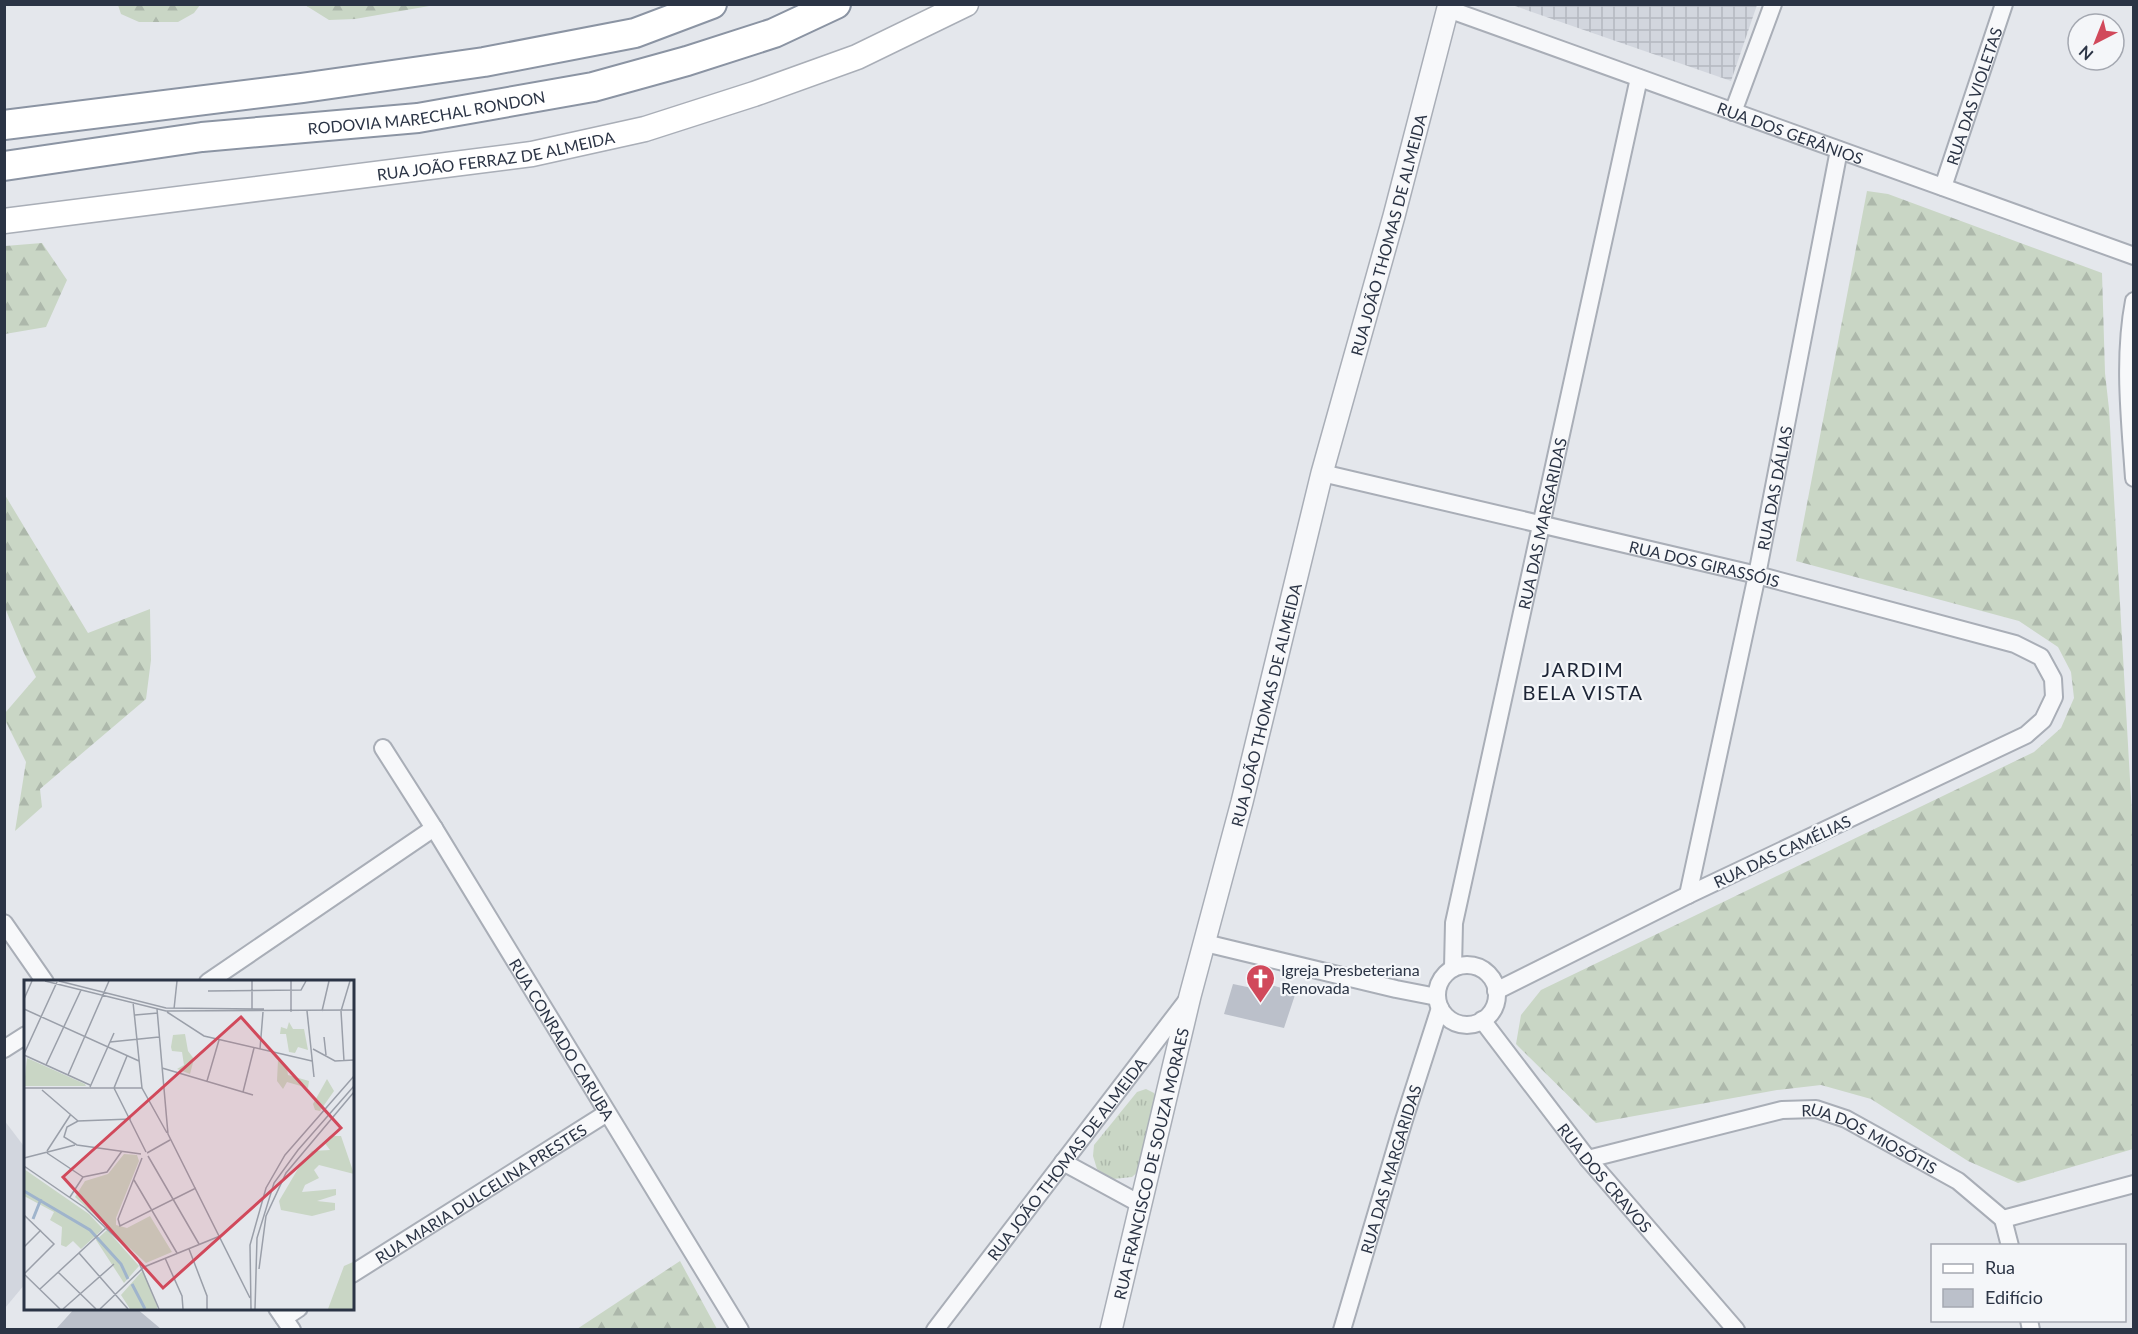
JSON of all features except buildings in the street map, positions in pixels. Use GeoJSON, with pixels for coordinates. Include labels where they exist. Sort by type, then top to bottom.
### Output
{"type":"FeatureCollection","features":[{"type":"Feature","properties":{"kind":"highway"},"geometry":{"type":"LineString","coordinates":[[4,125],[302,88],[484,62],[635,33],[712,4]]}},
{"type":"Feature","properties":{"kind":"highway","name":"RODOVIA MARECHAL RONDON"},"geometry":{"type":"LineString","coordinates":[[4,166],[202,137],[418,118],[593,87],[687,61],[774,33],[836,4]]}},
{"type":"Feature","properties":{"kind":"main road","name":"RUA JOÃO FERRAZ DE ALMEIDA"},"geometry":{"type":"LineString","coordinates":[[4,221],[520,156],[633,131],[754,94],[857,57],[966,4]]}},
{"type":"Feature","properties":{"kind":"street"},"geometry":{"type":"LineString","coordinates":[[1733,112],[1773,4]]}},
{"type":"Feature","properties":{"kind":"street","name":"RUA DAS VIOLETAS"},"geometry":{"type":"LineString","coordinates":[[1943,188],[2004,4]]}},
{"type":"Feature","properties":{"kind":"street","name":"RUA DOS GERÂNIOS"},"geometry":{"type":"LineString","coordinates":[[1449,7],[2133,256]]}},
{"type":"Feature","properties":{"kind":"street","name":"RUA JOÃO THOMAS DE ALMEIDA"},"geometry":{"type":"LineString","coordinates":[[935,1329],[1190,996],[1242,802],[1322,474],[1449,7]]}},
{"type":"Feature","properties":{"kind":"street","name":"RUA DAS MARGARIDAS"},"geometry":{"type":"LineString","coordinates":[[1453,968],[1454,923],[1639,78]]}},
{"type":"Feature","properties":{"kind":"street","name":"RUA DAS DÁLIAS"},"geometry":{"type":"LineString","coordinates":[[1688,895],[1757,575],[1839,150]]}},
{"type":"Feature","properties":{"kind":"street"},"geometry":{"type":"LineString","coordinates":[[2133,301],[2127,358],[2133,478]]}},
{"type":"Feature","properties":{"kind":"street","name":"RUA DOS GIRASSÓIS"},"geometry":{"type":"LineString","coordinates":[[1322,474],[1757,575],[2015,644],[2041,657],[2053,679],[2054,697]]}},
{"type":"Feature","properties":{"kind":"street","name":"RUA DAS CAMÉLIAS"},"geometry":{"type":"LineString","coordinates":[[1496,991],[1688,895],[2026,735],[2043,720],[2054,697]]}},
{"type":"Feature","properties":{"kind":"street","name":"RUA CONRADO CARUBA"},"geometry":{"type":"LineString","coordinates":[[383,748],[740,1329]]}},
{"type":"Feature","properties":{"kind":"street"},"geometry":{"type":"LineString","coordinates":[[209,980],[434,828]]}},
{"type":"Feature","properties":{"kind":"street"},"geometry":{"type":"LineString","coordinates":[[4,922],[44,980]]}},
{"type":"Feature","properties":{"kind":"street"},"geometry":{"type":"LineString","coordinates":[[1205,943],[1396,989],[1439,1003],[1454,1021],[1463,1024],[1473,1024],[1482,1020],[1494,1006],[1496,991],[1494,982],[1488,974],[1472,965],[1453,968],[1441,980],[1439,1003]]}},
{"type":"Feature","properties":{"kind":"street","name":"RUA FRANCISCO DE SOUZA MORAES"},"geometry":{"type":"LineString","coordinates":[[1112,1329],[1190,996]]}},
{"type":"Feature","properties":{"kind":"street","name":"RUA DAS MARGARIDAS"},"geometry":{"type":"LineString","coordinates":[[1343,1323],[1439,1003]]}},
{"type":"Feature","properties":{"kind":"street","name":"RUA DOS CRAVOS"},"geometry":{"type":"LineString","coordinates":[[1482,1020],[1588,1159],[1736,1329]]}},
{"type":"Feature","properties":{"kind":"street"},"geometry":{"type":"LineString","coordinates":[[4,1049],[24,1036]]}},
{"type":"Feature","properties":{"kind":"street","name":"RUA DOS MIOSÓTIS"},"geometry":{"type":"LineString","coordinates":[[1588,1159],[1782,1110],[1816,1109],[1846,1119],[1958,1181],[2003,1219]]}},
{"type":"Feature","properties":{"kind":"street","name":"RUA MARIA DULCELINA PRESTES"},"geometry":{"type":"LineString","coordinates":[[354,1273],[607,1113]]}},
{"type":"Feature","properties":{"kind":"street"},"geometry":{"type":"LineString","coordinates":[[1063,1162],[1142,1205]]}},
{"type":"Feature","properties":{"kind":"street"},"geometry":{"type":"LineString","coordinates":[[2010,1244],[2003,1219],[2133,1184]]}},
{"type":"Feature","properties":{"kind":"street"},"geometry":{"type":"LineString","coordinates":[[1343,1323],[1359,1329]]}},
{"type":"Feature","properties":{"kind":"shaded area"},"geometry":{"type":"Polygon","coordinates":[[[1757,4],[1731,81],[1512,5],[1757,4]]]}},
{"type":"Feature","properties":{"kind":"shaded area"},"geometry":{"type":"Polygon","coordinates":[[[4,1120],[24,1146],[24,1285],[5,1308],[4,1120]]]}},
{"type":"Feature","properties":{"kind":"green space"},"geometry":{"type":"Polygon","coordinates":[[[118,4],[200,5],[194,13],[178,22],[139,22],[121,14],[118,4]]]}},
{"type":"Feature","properties":{"kind":"green space"},"geometry":{"type":"Polygon","coordinates":[[[305,5],[435,5],[355,19],[329,20],[305,5]]]}},
{"type":"Feature","properties":{"kind":"green space"},"geometry":{"type":"Polygon","coordinates":[[[1867,191],[1888,194],[2102,273],[2105,373],[2109,409],[2133,833],[2133,1149],[2018,1183],[1968,1161],[1871,1099],[1821,1085],[1777,1090],[1596,1123],[1516,1044],[1521,1015],[1541,990],[2034,752],[2061,728],[2074,698],[2071,672],[2058,647],[2019,621],[1796,561],[1867,191]]]}},
{"type":"Feature","properties":{"kind":"green space"},"geometry":{"type":"Polygon","coordinates":[[[42,243],[67,280],[46,327],[5,334],[5,246],[42,243]]]}},
{"type":"Feature","properties":{"kind":"green space"},"geometry":{"type":"Polygon","coordinates":[[[5,495],[88,633],[150,609],[151,660],[146,699],[40,789],[42,807],[15,831],[26,762],[5,720],[5,713],[36,677],[5,608],[5,495]]]}},
{"type":"Feature","properties":{"kind":"green space"},"geometry":{"type":"Polygon","coordinates":[[[1146,1089],[1154,1093],[1157,1102],[1142,1168],[1132,1177],[1113,1179],[1097,1169],[1093,1156],[1094,1145],[1137,1092],[1146,1089]]]}},
{"type":"Feature","properties":{"kind":"green space"},"geometry":{"type":"Polygon","coordinates":[[[680,1261],[717,1329],[577,1329],[680,1261]]]}},
{"type":"Feature","properties":{"kind":"place","name":"Igreja Presbeteriana Renovada"},"geometry":{"type":"Point","coordinates":[1260,1004]}},
{"type":"Feature","properties":{"kind":"district","name":"JARDIM BELA VISTA"},"geometry":{"type":"Point","coordinates":[1583,680]}}]}
